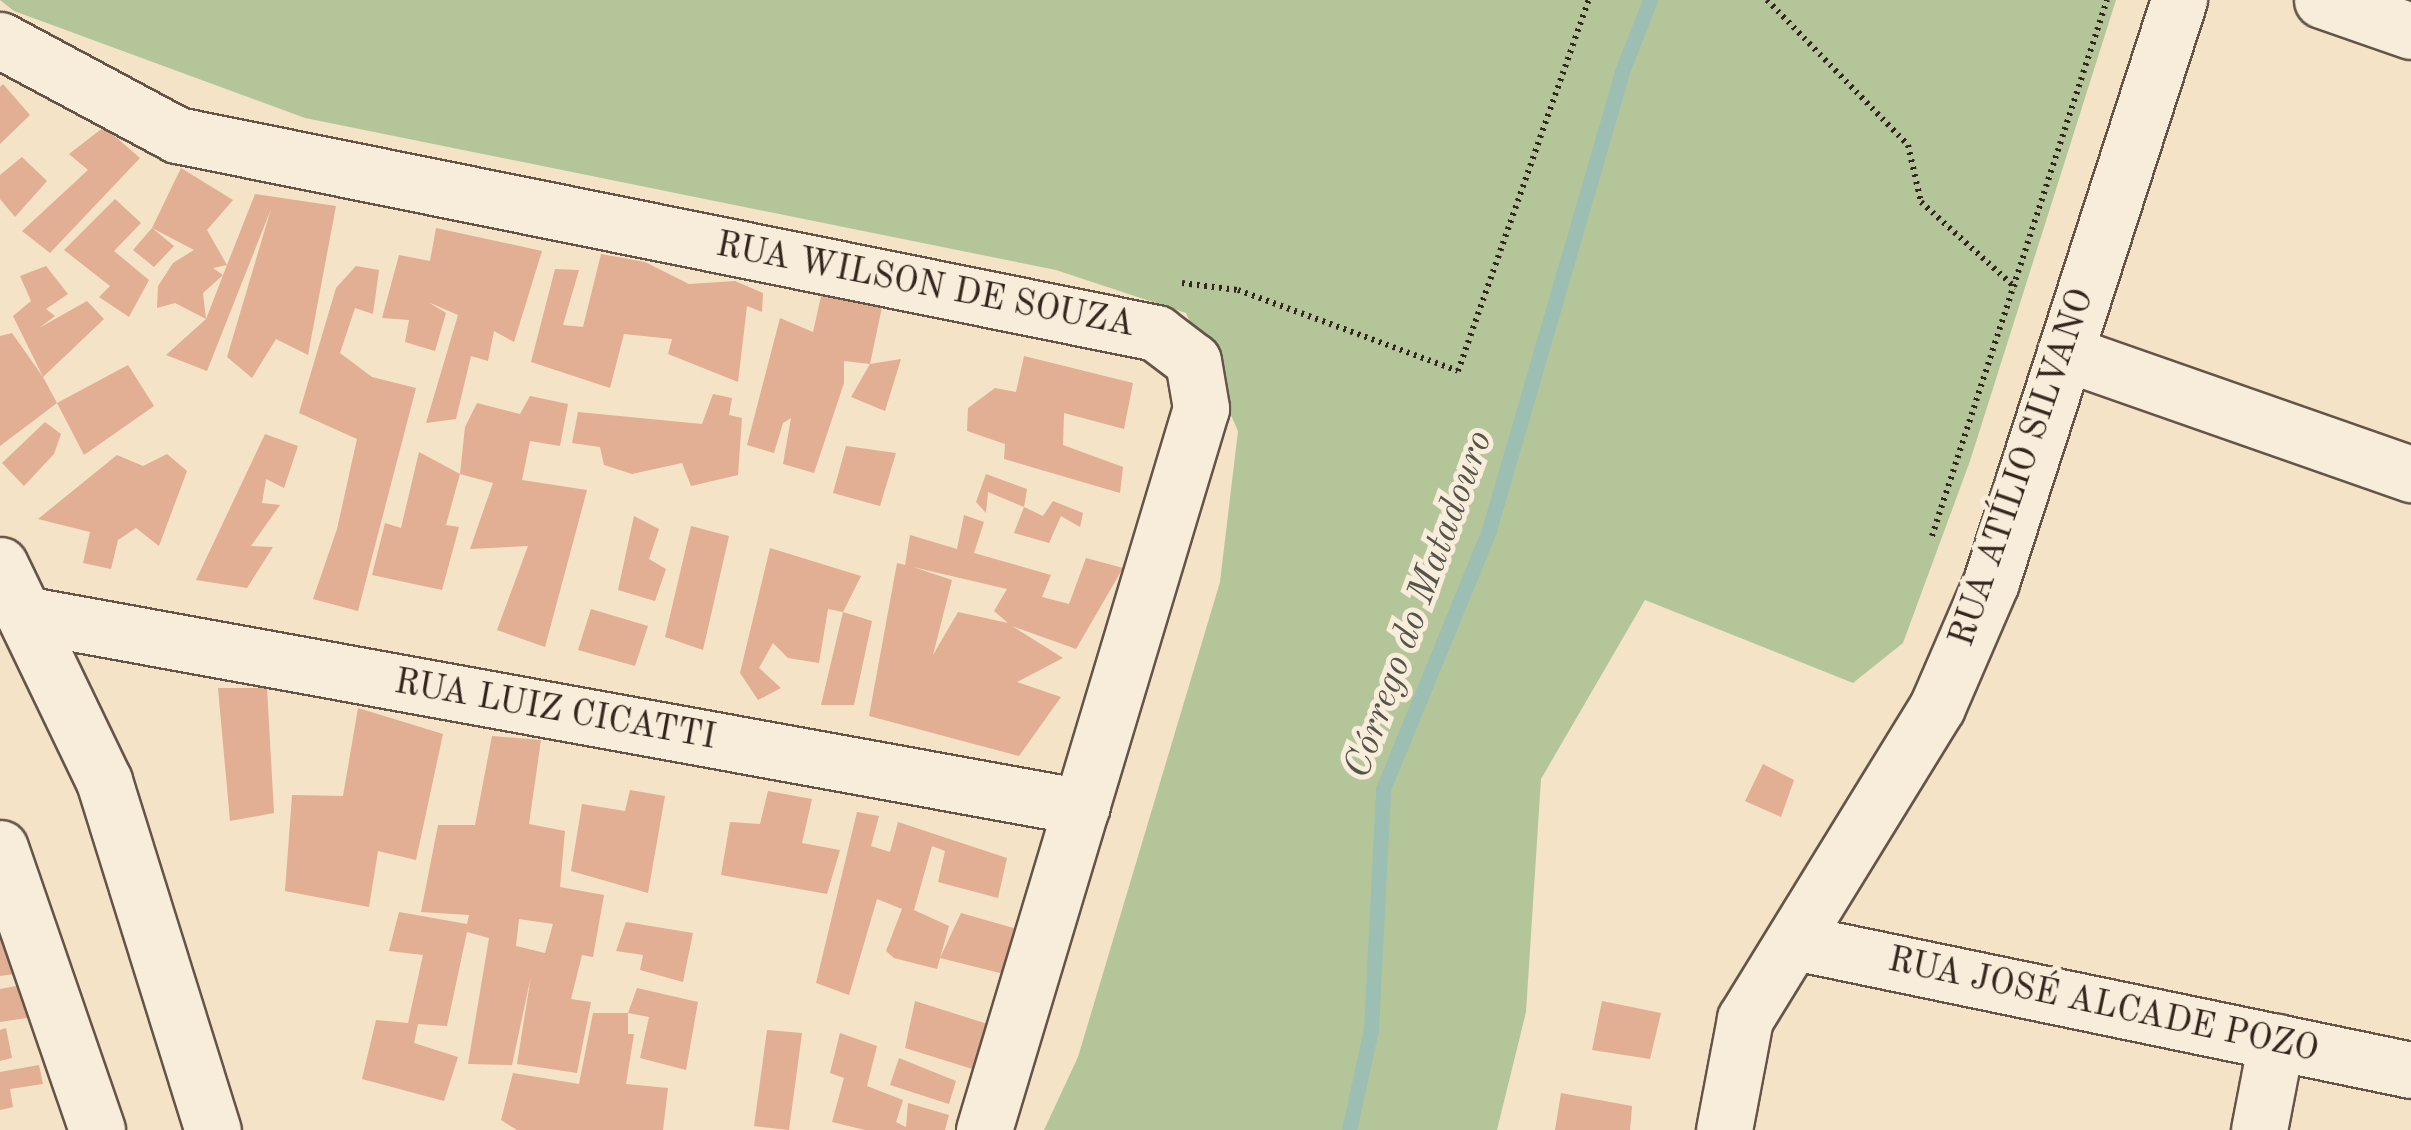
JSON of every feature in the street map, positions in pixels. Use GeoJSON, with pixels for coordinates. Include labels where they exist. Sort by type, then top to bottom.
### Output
{"type":"FeatureCollection","features":[{"type":"Feature","properties":{"kind":"street","name":"RUA ATÍLIO SILVANO"},"geometry":{"type":"LineString","coordinates":[[1724,1130],[1745,1019],[1937,708],[1991,582],[2179,0]]}},
{"type":"Feature","properties":{"kind":"street"},"geometry":{"type":"LineString","coordinates":[[2322,0],[2411,31]]}},
{"type":"Feature","properties":{"kind":"street","name":"RUA WILSON DE SOUZA"},"geometry":{"type":"LineString","coordinates":[[0,40],[177,136],[1156,333],[1193,361],[1201,408],[984,1130]]}},
{"type":"Feature","properties":{"kind":"street"},"geometry":{"type":"LineString","coordinates":[[2064,353],[2411,474]]}},
{"type":"Feature","properties":{"kind":"street"},"geometry":{"type":"LineString","coordinates":[[0,565],[29,615],[104,781],[213,1130]]}},
{"type":"Feature","properties":{"kind":"street","name":"RUA LUIZ CICATTI"},"geometry":{"type":"LineString","coordinates":[[29,615],[1082,807]]}},
{"type":"Feature","properties":{"kind":"street"},"geometry":{"type":"LineString","coordinates":[[0,848],[97,1130]]}},
{"type":"Feature","properties":{"kind":"street","name":"RUA JOSÉ ALCADE POZO"},"geometry":{"type":"LineString","coordinates":[[1795,942],[2411,1070]]}},
{"type":"Feature","properties":{"kind":"street"},"geometry":{"type":"LineString","coordinates":[[2259,1130],[2276,1042]]}},
{"type":"Feature","properties":{"kind":"path"},"geometry":{"type":"LineString","coordinates":[[1176,282],[1238,290],[1458,371],[1588,0]]}},
{"type":"Feature","properties":{"kind":"path"},"geometry":{"type":"LineString","coordinates":[[1767,0],[1908,145],[1921,202],[2016,288]]}},
{"type":"Feature","properties":{"kind":"path"},"geometry":{"type":"LineString","coordinates":[[1932,536],[2108,0]]}},
{"type":"Feature","properties":{"kind":"green space"},"geometry":{"type":"Polygon","coordinates":[[[0,0],[2116,0],[1970,461],[1903,643],[1853,683],[1645,600],[1541,779],[1526,1012],[1497,1130],[1044,1130],[1078,1057],[1220,582],[1238,431],[1186,313],[1056,270],[305,118],[14,11],[0,0]]]}},
{"type":"Feature","properties":{"kind":"building"},"geometry":{"type":"Polygon","coordinates":[[[3,84],[30,115],[0,144],[0,87],[3,84]]]}},
{"type":"Feature","properties":{"kind":"building"},"geometry":{"type":"Polygon","coordinates":[[[104,127],[140,158],[50,253],[22,231],[88,170],[69,154],[104,127]]]}},
{"type":"Feature","properties":{"kind":"building"},"geometry":{"type":"Polygon","coordinates":[[[22,157],[47,181],[15,217],[0,199],[0,175],[22,157]]]}},
{"type":"Feature","properties":{"kind":"building"},"geometry":{"type":"Polygon","coordinates":[[[181,168],[233,200],[207,230],[227,265],[213,268],[223,275],[203,293],[206,319],[175,303],[157,308],[158,286],[173,263],[194,250],[152,228],[181,168]]]}},
{"type":"Feature","properties":{"kind":"building"},"geometry":{"type":"Polygon","coordinates":[[[255,194],[336,206],[308,355],[276,339],[252,378],[227,357],[271,209],[207,371],[166,355],[206,319],[255,194]]]}},
{"type":"Feature","properties":{"kind":"building"},"geometry":{"type":"Polygon","coordinates":[[[115,199],[141,223],[114,251],[149,280],[129,317],[99,297],[110,286],[64,250],[115,199]]]}},
{"type":"Feature","properties":{"kind":"building"},"geometry":{"type":"Polygon","coordinates":[[[152,228],[174,246],[154,267],[133,250],[152,228]]]}},
{"type":"Feature","properties":{"kind":"building"},"geometry":{"type":"Polygon","coordinates":[[[436,228],[542,251],[514,342],[494,331],[488,361],[471,356],[456,419],[426,423],[458,315],[428,302],[446,313],[435,351],[405,342],[409,320],[382,318],[399,255],[430,261],[436,228]]]}},
{"type":"Feature","properties":{"kind":"building"},"geometry":{"type":"Polygon","coordinates":[[[601,254],[645,262],[689,284],[735,281],[763,293],[762,312],[747,306],[738,382],[668,354],[672,339],[624,334],[610,388],[531,362],[555,269],[579,270],[563,325],[583,327],[601,254]]]}},
{"type":"Feature","properties":{"kind":"building"},"geometry":{"type":"Polygon","coordinates":[[[46,266],[68,294],[46,309],[55,316],[39,328],[87,301],[104,319],[43,377],[13,316],[31,301],[20,276],[46,266]]]}},
{"type":"Feature","properties":{"kind":"building"},"geometry":{"type":"Polygon","coordinates":[[[356,266],[379,270],[373,314],[355,308],[340,353],[372,377],[416,388],[358,611],[313,599],[337,529],[357,439],[299,413],[336,288],[356,266]]]}},
{"type":"Feature","properties":{"kind":"building"},"geometry":{"type":"Polygon","coordinates":[[[824,283],[882,307],[870,364],[844,361],[844,383],[814,473],[783,464],[791,418],[783,423],[774,453],[747,445],[780,318],[813,332],[824,283]]]}},
{"type":"Feature","properties":{"kind":"building"},"geometry":{"type":"Polygon","coordinates":[[[12,333],[57,403],[0,446],[0,336],[12,333]]]}},
{"type":"Feature","properties":{"kind":"building"},"geometry":{"type":"Polygon","coordinates":[[[1024,356],[1133,383],[1124,429],[1064,413],[1063,445],[1123,467],[1120,493],[1004,459],[1005,444],[967,431],[968,408],[995,388],[1016,392],[1024,356]]]}},
{"type":"Feature","properties":{"kind":"building"},"geometry":{"type":"Polygon","coordinates":[[[901,359],[885,411],[851,397],[870,364],[901,359]]]}},
{"type":"Feature","properties":{"kind":"building"},"geometry":{"type":"Polygon","coordinates":[[[128,365],[154,406],[84,455],[57,403],[128,365]]]}},
{"type":"Feature","properties":{"kind":"building"},"geometry":{"type":"Polygon","coordinates":[[[713,394],[732,398],[729,415],[742,418],[738,475],[691,486],[682,463],[632,474],[604,465],[600,447],[572,443],[578,412],[702,424],[713,394]]]}},
{"type":"Feature","properties":{"kind":"building"},"geometry":{"type":"Polygon","coordinates":[[[530,396],[568,404],[560,446],[530,441],[522,480],[587,490],[545,647],[497,630],[528,546],[470,549],[493,483],[460,474],[465,427],[477,403],[520,414],[530,396]]]}},
{"type":"Feature","properties":{"kind":"building"},"geometry":{"type":"Polygon","coordinates":[[[45,422],[61,434],[54,454],[24,486],[2,463],[45,422]]]}},
{"type":"Feature","properties":{"kind":"building"},"geometry":{"type":"Polygon","coordinates":[[[265,434],[298,446],[284,488],[266,479],[262,503],[280,505],[251,546],[273,547],[247,588],[196,580],[265,434]]]}},
{"type":"Feature","properties":{"kind":"building"},"geometry":{"type":"Polygon","coordinates":[[[846,446],[896,453],[880,506],[833,493],[846,446]]]}},
{"type":"Feature","properties":{"kind":"building"},"geometry":{"type":"Polygon","coordinates":[[[419,452],[460,474],[446,525],[459,527],[442,590],[372,575],[385,523],[401,528],[419,452]]]}},
{"type":"Feature","properties":{"kind":"building"},"geometry":{"type":"Polygon","coordinates":[[[167,454],[187,471],[159,546],[136,528],[118,540],[111,569],[83,563],[90,532],[38,519],[117,455],[143,466],[167,454]]]}},
{"type":"Feature","properties":{"kind":"building"},"geometry":{"type":"Polygon","coordinates":[[[986,474],[1027,489],[1024,507],[988,492],[986,513],[976,502],[986,474]]]}},
{"type":"Feature","properties":{"kind":"building"},"geometry":{"type":"Polygon","coordinates":[[[1053,501],[1083,513],[1080,527],[1061,516],[1049,543],[1014,533],[1024,507],[1043,516],[1053,501]]]}},
{"type":"Feature","properties":{"kind":"building"},"geometry":{"type":"Polygon","coordinates":[[[964,515],[984,522],[974,553],[1051,575],[1042,597],[1069,604],[1086,558],[1123,568],[1076,649],[1012,626],[1063,658],[1017,682],[1061,697],[1019,756],[869,716],[897,563],[905,565],[910,535],[957,549],[964,515]],[[913,567],[952,580],[933,655],[958,612],[1008,623],[994,611],[1007,589],[913,567]]]}},
{"type":"Feature","properties":{"kind":"building"},"geometry":{"type":"Polygon","coordinates":[[[634,516],[659,529],[649,559],[666,569],[655,601],[618,590],[634,516]]]}},
{"type":"Feature","properties":{"kind":"building"},"geometry":{"type":"Polygon","coordinates":[[[691,526],[729,536],[703,650],[665,637],[691,526]]]}},
{"type":"Feature","properties":{"kind":"building"},"geometry":{"type":"Polygon","coordinates":[[[770,548],[861,576],[843,612],[828,609],[819,663],[788,658],[773,643],[759,668],[781,688],[758,700],[740,673],[770,548]]]}},
{"type":"Feature","properties":{"kind":"building"},"geometry":{"type":"Polygon","coordinates":[[[591,609],[648,626],[635,666],[578,650],[591,609]]]}},
{"type":"Feature","properties":{"kind":"building"},"geometry":{"type":"Polygon","coordinates":[[[843,612],[872,621],[854,705],[821,705],[843,612]]]}},
{"type":"Feature","properties":{"kind":"building"},"geometry":{"type":"Polygon","coordinates":[[[218,688],[267,688],[274,813],[230,821],[218,688]]]}},
{"type":"Feature","properties":{"kind":"building"},"geometry":{"type":"Polygon","coordinates":[[[358,708],[443,734],[416,860],[378,851],[369,907],[285,891],[292,795],[343,796],[358,708]]]}},
{"type":"Feature","properties":{"kind":"building"},"geometry":{"type":"Polygon","coordinates":[[[492,736],[541,740],[529,824],[565,831],[560,887],[604,895],[593,957],[582,955],[571,999],[591,1002],[577,1073],[517,1064],[531,976],[512,1065],[468,1064],[489,938],[467,932],[447,1026],[418,1024],[414,1043],[458,1057],[444,1101],[362,1079],[376,1020],[408,1023],[423,955],[389,951],[399,912],[467,924],[469,915],[421,912],[438,825],[475,825],[492,736]],[[519,919],[516,946],[545,953],[553,924],[519,919]]]}},
{"type":"Feature","properties":{"kind":"building"},"geometry":{"type":"Polygon","coordinates":[[[1763,764],[1794,780],[1781,817],[1745,801],[1763,764]]]}},
{"type":"Feature","properties":{"kind":"building"},"geometry":{"type":"Polygon","coordinates":[[[630,790],[665,796],[648,893],[571,871],[582,804],[625,811],[630,790]]]}},
{"type":"Feature","properties":{"kind":"building"},"geometry":{"type":"Polygon","coordinates":[[[768,791],[812,799],[802,843],[840,850],[827,894],[721,875],[730,822],[760,824],[768,791]]]}},
{"type":"Feature","properties":{"kind":"building"},"geometry":{"type":"Polygon","coordinates":[[[857,812],[879,816],[871,846],[890,852],[898,822],[1007,858],[998,898],[938,882],[945,851],[932,846],[914,910],[949,926],[937,969],[894,958],[886,951],[902,909],[877,899],[849,995],[816,983],[857,812]]]}},
{"type":"Feature","properties":{"kind":"building"},"geometry":{"type":"Polygon","coordinates":[[[0,912],[28,972],[0,976],[0,912]]]}},
{"type":"Feature","properties":{"kind":"building"},"geometry":{"type":"Polygon","coordinates":[[[961,913],[1017,929],[1004,974],[940,958],[961,913]]]}},
{"type":"Feature","properties":{"kind":"building"},"geometry":{"type":"Polygon","coordinates":[[[626,922],[693,933],[683,982],[640,970],[643,955],[616,951],[626,922]]]}},
{"type":"Feature","properties":{"kind":"building"},"geometry":{"type":"Polygon","coordinates":[[[27,984],[33,1017],[0,1022],[0,989],[27,984]]]}},
{"type":"Feature","properties":{"kind":"building"},"geometry":{"type":"Polygon","coordinates":[[[637,988],[698,1002],[686,1070],[640,1058],[649,1017],[628,1013],[637,988]]]}},
{"type":"Feature","properties":{"kind":"building"},"geometry":{"type":"Polygon","coordinates":[[[915,1001],[994,1026],[982,1072],[905,1048],[915,1001]]]}},
{"type":"Feature","properties":{"kind":"building"},"geometry":{"type":"Polygon","coordinates":[[[1602,1001],[1661,1013],[1650,1059],[1592,1050],[1602,1001]]]}},
{"type":"Feature","properties":{"kind":"building"},"geometry":{"type":"Polygon","coordinates":[[[593,1013],[628,1013],[628,1034],[634,1034],[626,1084],[668,1088],[663,1130],[517,1130],[501,1120],[513,1073],[579,1084],[593,1013]]]}},
{"type":"Feature","properties":{"kind":"building"},"geometry":{"type":"Polygon","coordinates":[[[6,1028],[12,1058],[0,1061],[0,1030],[6,1028]]]}},
{"type":"Feature","properties":{"kind":"building"},"geometry":{"type":"Polygon","coordinates":[[[767,1030],[802,1033],[789,1130],[754,1126],[767,1030]]]}},
{"type":"Feature","properties":{"kind":"building"},"geometry":{"type":"Polygon","coordinates":[[[840,1033],[877,1046],[867,1086],[903,1100],[896,1122],[906,1127],[908,1103],[949,1115],[945,1130],[865,1130],[832,1122],[844,1078],[830,1073],[840,1033]]]}},
{"type":"Feature","properties":{"kind":"building"},"geometry":{"type":"Polygon","coordinates":[[[899,1058],[956,1081],[949,1104],[890,1085],[899,1058]]]}},
{"type":"Feature","properties":{"kind":"building"},"geometry":{"type":"Polygon","coordinates":[[[39,1065],[43,1084],[10,1089],[13,1107],[0,1110],[0,1072],[39,1065]]]}},
{"type":"Feature","properties":{"kind":"building"},"geometry":{"type":"Polygon","coordinates":[[[1561,1093],[1632,1106],[1630,1130],[1555,1130],[1561,1093]]]}},
{"type":"Feature","properties":{"kind":"waterway","name":"Córrego do Matadouro"},"geometry":{"type":"LineString","coordinates":[[1349,1130],[1371,1029],[1383,789],[1489,530],[1624,66],[1650,0]]}}]}
